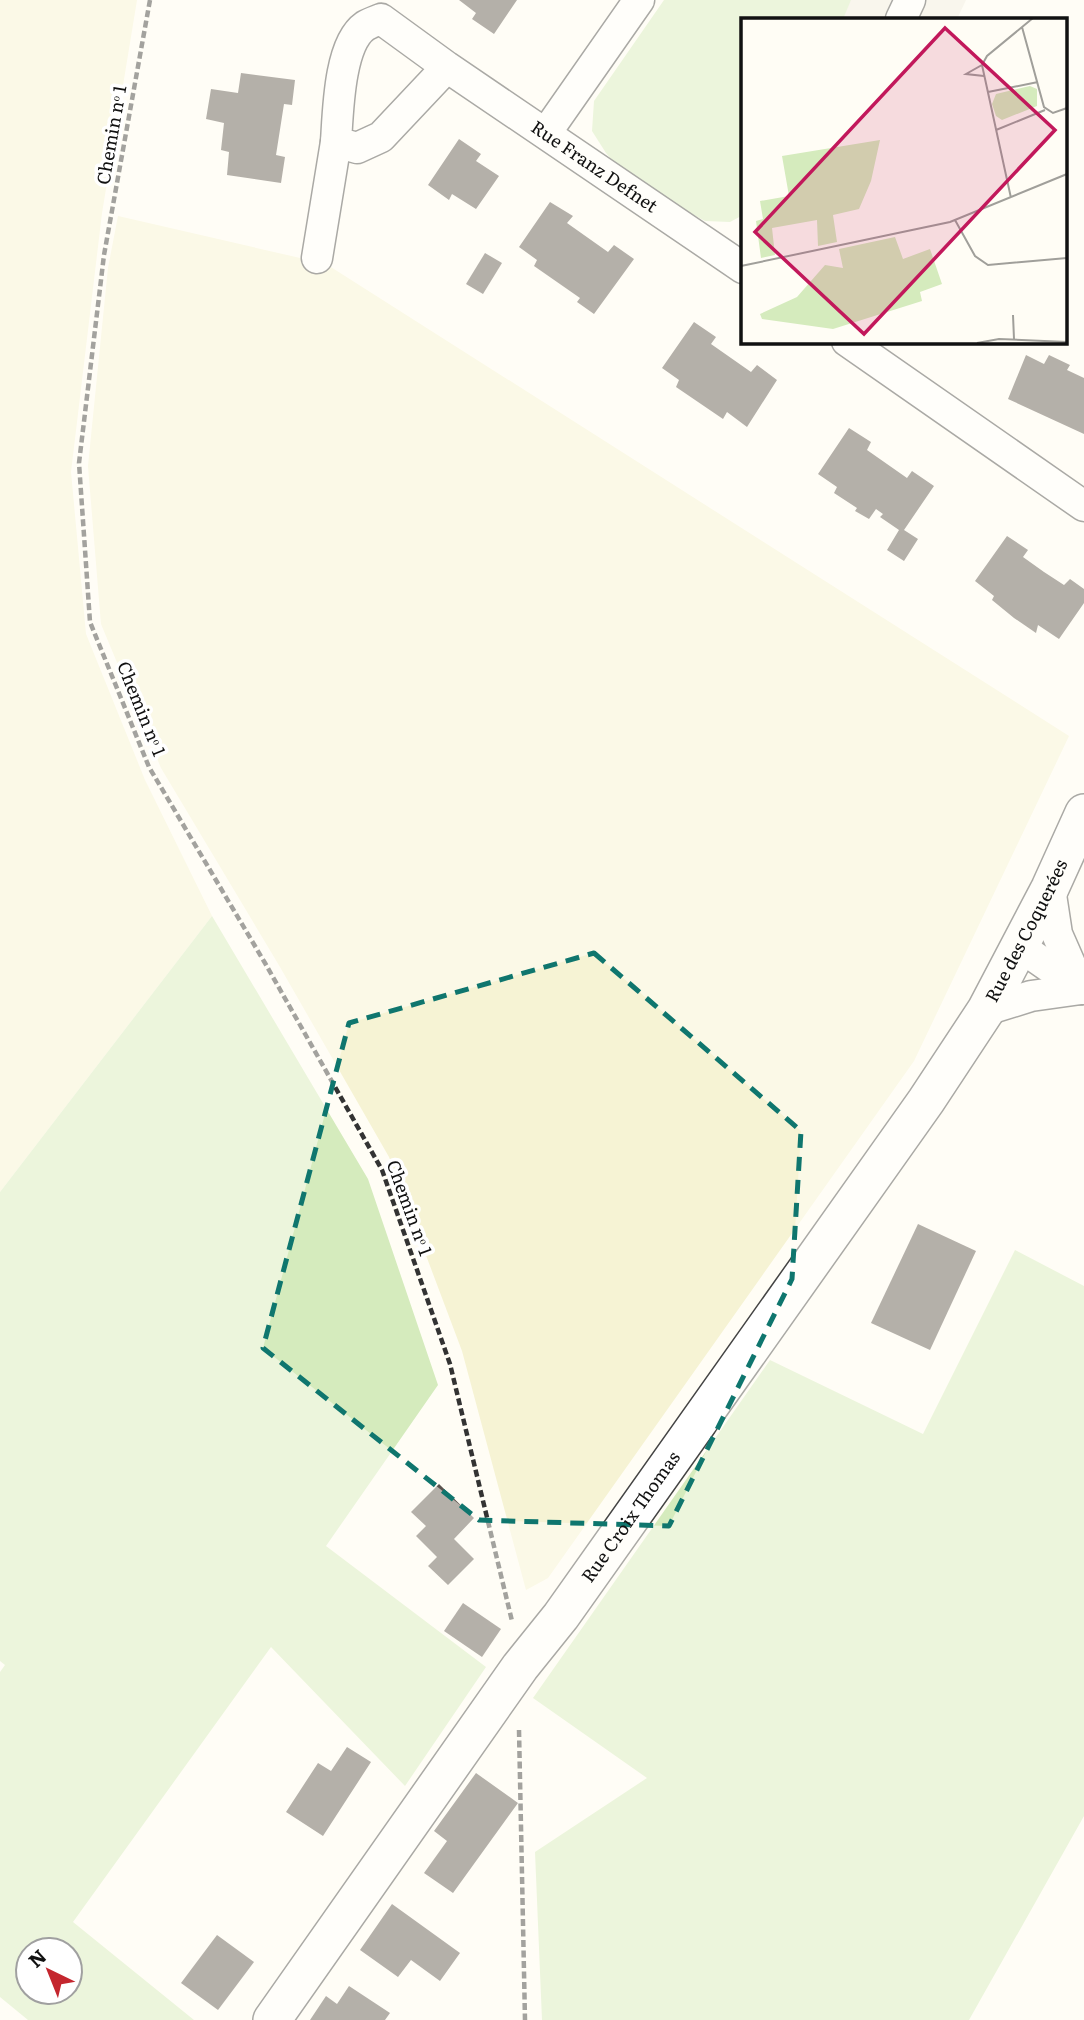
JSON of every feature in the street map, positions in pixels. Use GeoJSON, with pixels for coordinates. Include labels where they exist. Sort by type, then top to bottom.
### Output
{"type":"FeatureCollection","features":[{"type":"Feature","properties":{"kind":"street"},"geometry":{"type":"LineString","coordinates":[[546,134],[639,0]]}},
{"type":"Feature","properties":{"kind":"street"},"geometry":{"type":"LineString","coordinates":[[901,18],[910,0]]}},
{"type":"Feature","properties":{"kind":"street"},"geometry":{"type":"LineString","coordinates":[[317,258],[336,142],[345,62],[351,42],[365,26],[371,10]]}},
{"type":"Feature","properties":{"kind":"street","name":"Rue Franz Defnet"},"geometry":{"type":"LineString","coordinates":[[371,10],[447,67],[741,267]]}},
{"type":"Feature","properties":{"kind":"street"},"geometry":{"type":"LineString","coordinates":[[336,142],[357,148],[381,137],[447,67]]}},
{"type":"Feature","properties":{"kind":"street"},"geometry":{"type":"LineString","coordinates":[[850,343],[1084,506]]}},
{"type":"Feature","properties":{"kind":"street","name":"Rue des Coquerées"},"geometry":{"type":"LineString","coordinates":[[986,1010],[1050,888],[1084,813]]}},
{"type":"Feature","properties":{"kind":"street"},"geometry":{"type":"LineString","coordinates":[[1050,888],[1057,934],[1082,990]]}},
{"type":"Feature","properties":{"kind":"street"},"geometry":{"type":"LineString","coordinates":[[1013,957],[1082,990]]}},
{"type":"Feature","properties":{"kind":"street"},"geometry":{"type":"LineString","coordinates":[[986,1010],[1031,996],[1082,990]]}},
{"type":"Feature","properties":{"kind":"street","name":"Rue Croix Thomas"},"geometry":{"type":"LineString","coordinates":[[272,2020],[520,1667],[561,1616],[807,1271],[986,1010]]}},
{"type":"Feature","properties":{"kind":"path","name":"Chemin nᵒ 1"},"geometry":{"type":"LineString","coordinates":[[150,0],[104,255],[79,463],[90,621],[149,767],[265,963],[382,1170],[450,1364]]}},
{"type":"Feature","properties":{"kind":"highlighted area"},"geometry":{"type":"Polygon","coordinates":[[[594,953],[801,1131],[792,1279],[669,1526],[479,1520],[263,1348],[349,1023],[594,953]]]}},
{"type":"Feature","properties":{"kind":"shaded area"},"geometry":{"type":"Polygon","coordinates":[[[0,0],[137,0],[102,213],[71,472],[86,634],[145,780],[212,916],[0,1192],[0,0]]]}},
{"type":"Feature","properties":{"kind":"shaded area"},"geometry":{"type":"Polygon","coordinates":[[[851,0],[966,0],[957,18],[843,18],[851,0]]]}},
{"type":"Feature","properties":{"kind":"shaded area"},"geometry":{"type":"Polygon","coordinates":[[[118,216],[326,264],[1069,736],[914,1061],[548,1578],[526,1590],[462,1351],[389,1157],[161,768],[101,624],[88,466],[108,268],[118,216]]]}},
{"type":"Feature","properties":{"kind":"green space"},"geometry":{"type":"Polygon","coordinates":[[[664,0],[861,0],[852,18],[741,18],[741,216],[730,222],[705,221],[625,175],[592,131],[594,101],[664,0]]]}},
{"type":"Feature","properties":{"kind":"green space"},"geometry":{"type":"Polygon","coordinates":[[[212,916],[368,1179],[438,1385],[326,1546],[486,1667],[405,1786],[271,1647],[73,1922],[194,2020],[28,2020],[0,1997],[0,1672],[5,1665],[0,1661],[0,1192],[212,916]]]}},
{"type":"Feature","properties":{"kind":"green space"},"geometry":{"type":"Polygon","coordinates":[[[1015,1250],[1084,1286],[1084,1816],[969,2020],[542,2020],[535,1852],[647,1778],[533,1698],[770,1360],[923,1434],[1015,1250]]]}},
{"type":"Feature","properties":{"kind":"building"},"geometry":{"type":"Polygon","coordinates":[[[459,0],[517,0],[494,34],[472,19],[476,13],[459,0]]]}},
{"type":"Feature","properties":{"kind":"building"},"geometry":{"type":"Polygon","coordinates":[[[241,73],[295,80],[292,105],[284,104],[276,155],[285,157],[281,183],[227,175],[229,152],[221,150],[224,123],[206,119],[211,89],[238,93],[241,73]]]}},
{"type":"Feature","properties":{"kind":"building"},"geometry":{"type":"Polygon","coordinates":[[[459,139],[481,154],[476,161],[499,176],[476,209],[452,194],[449,200],[428,185],[459,139]]]}},
{"type":"Feature","properties":{"kind":"building"},"geometry":{"type":"Polygon","coordinates":[[[550,202],[573,216],[567,223],[608,252],[614,245],[634,259],[594,314],[577,302],[580,298],[534,266],[537,260],[519,247],[550,202]]]}},
{"type":"Feature","properties":{"kind":"building"},"geometry":{"type":"Polygon","coordinates":[[[485,253],[502,263],[483,294],[466,284],[485,253]]]}},
{"type":"Feature","properties":{"kind":"building"},"geometry":{"type":"Polygon","coordinates":[[[694,322],[716,337],[711,344],[751,372],[757,365],[777,380],[747,427],[727,412],[723,419],[676,387],[679,380],[662,368],[694,322]]]}},
{"type":"Feature","properties":{"kind":"building"},"geometry":{"type":"Polygon","coordinates":[[[1026,355],[1044,364],[1049,355],[1070,365],[1067,370],[1084,378],[1084,434],[1008,399],[1026,355]]]}},
{"type":"Feature","properties":{"kind":"building"},"geometry":{"type":"Polygon","coordinates":[[[849,428],[871,442],[867,450],[907,478],[912,471],[934,486],[904,530],[918,539],[904,561],[887,550],[899,530],[880,517],[883,514],[876,509],[869,519],[855,511],[857,508],[834,493],[837,487],[818,474],[849,428]]]}},
{"type":"Feature","properties":{"kind":"building"},"geometry":{"type":"Polygon","coordinates":[[[1007,536],[1028,550],[1023,557],[1044,572],[1064,585],[1070,579],[1084,589],[1084,603],[1059,639],[1038,625],[1036,633],[1014,618],[992,600],[994,596],[975,581],[1007,536]]]}},
{"type":"Feature","properties":{"kind":"building"},"geometry":{"type":"Polygon","coordinates":[[[918,1224],[976,1251],[930,1350],[871,1323],[918,1224]]]}},
{"type":"Feature","properties":{"kind":"building"},"geometry":{"type":"Polygon","coordinates":[[[439,1484],[474,1518],[454,1539],[474,1559],[448,1585],[428,1566],[437,1557],[416,1536],[426,1526],[411,1512],[439,1484]]]}},
{"type":"Feature","properties":{"kind":"building"},"geometry":{"type":"Polygon","coordinates":[[[463,1603],[501,1629],[482,1657],[444,1631],[463,1603]]]}},
{"type":"Feature","properties":{"kind":"building"},"geometry":{"type":"Polygon","coordinates":[[[347,1747],[371,1762],[323,1836],[286,1812],[318,1763],[331,1771],[347,1747]]]}},
{"type":"Feature","properties":{"kind":"building"},"geometry":{"type":"Polygon","coordinates":[[[476,1773],[518,1803],[453,1893],[424,1873],[447,1841],[434,1831],[476,1773]]]}},
{"type":"Feature","properties":{"kind":"building"},"geometry":{"type":"Polygon","coordinates":[[[392,1904],[460,1953],[440,1981],[411,1960],[398,1977],[360,1950],[392,1904]]]}},
{"type":"Feature","properties":{"kind":"building"},"geometry":{"type":"Polygon","coordinates":[[[217,1935],[254,1962],[218,2010],[181,1983],[217,1935]]]}},
{"type":"Feature","properties":{"kind":"building"},"geometry":{"type":"Polygon","coordinates":[[[349,1986],[390,2013],[385,2020],[310,2020],[326,1996],[337,2004],[349,1986]]]}}]}
